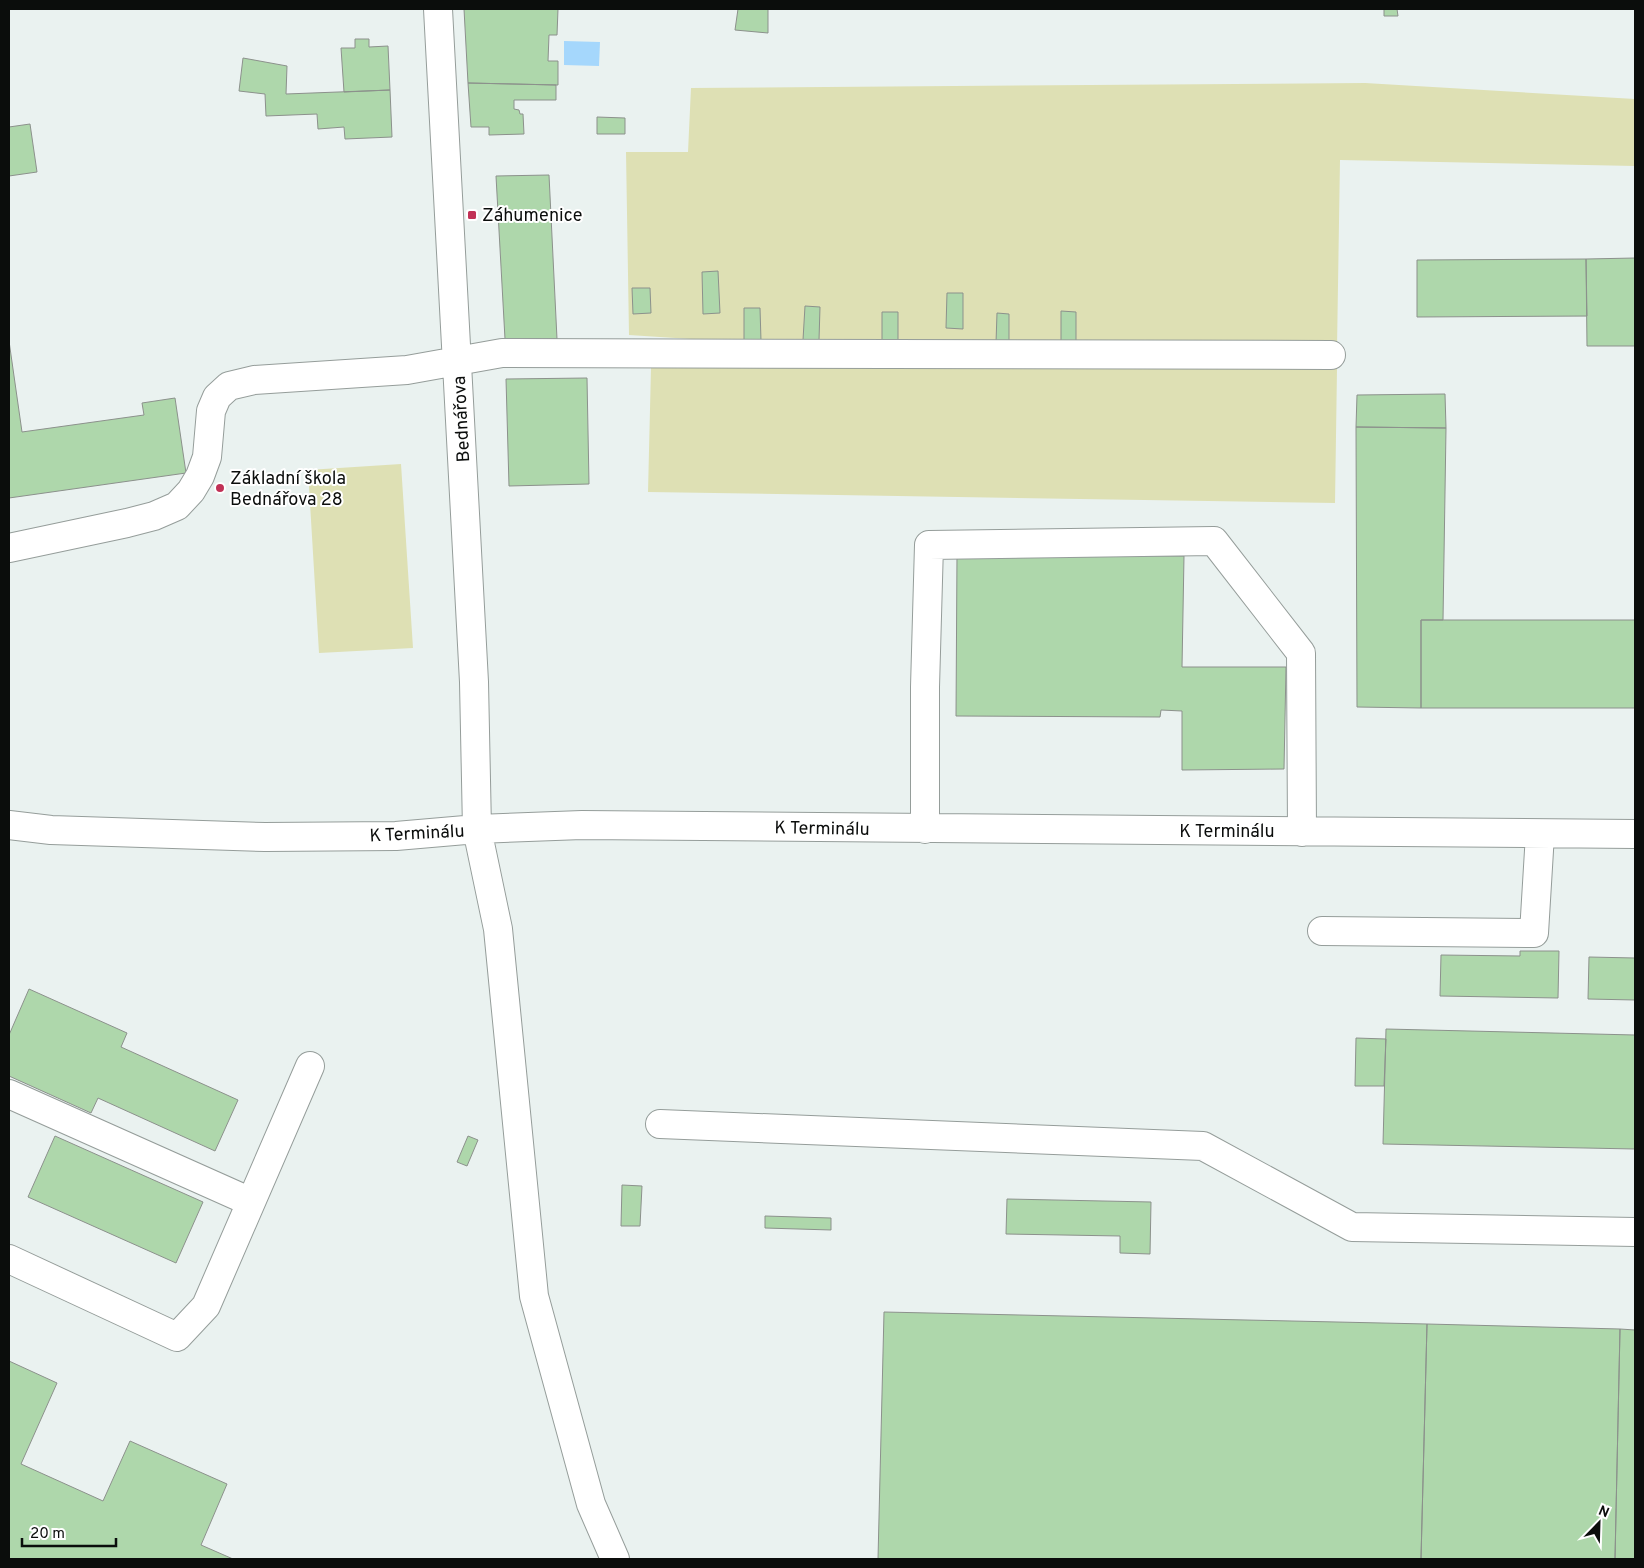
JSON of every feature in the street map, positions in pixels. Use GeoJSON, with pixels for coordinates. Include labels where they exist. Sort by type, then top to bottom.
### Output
{"type":"FeatureCollection","features":[{"type":"Feature","properties":{"kind":"street","name":"Bednářova"},"geometry":{"type":"LineString","coordinates":[[438,9],[475,700],[477,829],[498,929],[534,1296],[591,1504],[615,1559]]}},
{"type":"Feature","properties":{"kind":"street"},"geometry":{"type":"LineString","coordinates":[[9,548],[127,523],[154,516],[177,506],[191,492],[208,457],[211,411],[217,397],[229,386],[254,380],[407,370],[502,353],[1331,355]]}},
{"type":"Feature","properties":{"kind":"street"},"geometry":{"type":"LineString","coordinates":[[925,829],[925,687],[929,545],[1214,541],[1301,653],[1302,832]]}},
{"type":"Feature","properties":{"kind":"street","name":"K Terminálu"},"geometry":{"type":"LineString","coordinates":[[9,825],[51,830],[265,837],[396,836],[477,829],[582,825],[1635,834]]}},
{"type":"Feature","properties":{"kind":"street"},"geometry":{"type":"LineString","coordinates":[[1322,931],[1534,933],[1540,834]]}},
{"type":"Feature","properties":{"kind":"street"},"geometry":{"type":"LineString","coordinates":[[9,1259],[177,1337],[206,1306],[310,1066]]}},
{"type":"Feature","properties":{"kind":"street"},"geometry":{"type":"LineString","coordinates":[[9,1094],[251,1202]]}},
{"type":"Feature","properties":{"kind":"street"},"geometry":{"type":"LineString","coordinates":[[660,1124],[1203,1146],[1352,1227],[1635,1232]]}},
{"type":"Feature","properties":{"kind":"green space"},"geometry":{"type":"Polygon","coordinates":[[[1365,83],[1635,99],[1635,166],[1340,160],[1337,348],[769,344],[629,335],[626,152],[688,152],[691,88],[1365,83]]]}},
{"type":"Feature","properties":{"kind":"green space"},"geometry":{"type":"Polygon","coordinates":[[[760,366],[1337,369],[1335,503],[648,492],[651,368],[760,366]]]}},
{"type":"Feature","properties":{"kind":"green space"},"geometry":{"type":"Polygon","coordinates":[[[401,464],[413,648],[319,653],[308,470],[401,464]]]}},
{"type":"Feature","properties":{"kind":"water"},"geometry":{"type":"Polygon","coordinates":[[[564,41],[600,42],[599,66],[564,65],[564,41]]]}},
{"type":"Feature","properties":{"kind":"building"},"geometry":{"type":"Polygon","coordinates":[[[464,9],[558,9],[557,35],[549,35],[548,61],[558,61],[558,85],[468,83],[464,9]]]}},
{"type":"Feature","properties":{"kind":"building"},"geometry":{"type":"Polygon","coordinates":[[[738,9],[768,9],[768,33],[735,30],[738,9]]]}},
{"type":"Feature","properties":{"kind":"building"},"geometry":{"type":"Polygon","coordinates":[[[1384,9],[1397,9],[1398,16],[1384,16],[1384,9]]]}},
{"type":"Feature","properties":{"kind":"building"},"geometry":{"type":"Polygon","coordinates":[[[355,39],[369,39],[369,47],[388,46],[390,90],[344,92],[341,48],[355,48],[355,39]]]}},
{"type":"Feature","properties":{"kind":"building"},"geometry":{"type":"Polygon","coordinates":[[[243,58],[287,66],[286,94],[390,90],[392,137],[345,139],[344,127],[318,129],[317,114],[266,116],[265,94],[239,91],[243,58]]]}},
{"type":"Feature","properties":{"kind":"building"},"geometry":{"type":"Polygon","coordinates":[[[468,83],[556,85],[556,100],[514,100],[514,109],[519,110],[520,114],[523,114],[524,134],[489,135],[489,127],[471,127],[468,83]]]}},
{"type":"Feature","properties":{"kind":"building"},"geometry":{"type":"Polygon","coordinates":[[[597,117],[625,118],[625,134],[597,134],[597,117]]]}},
{"type":"Feature","properties":{"kind":"building"},"geometry":{"type":"Polygon","coordinates":[[[30,124],[37,172],[9,176],[9,127],[30,124]]]}},
{"type":"Feature","properties":{"kind":"building"},"geometry":{"type":"Polygon","coordinates":[[[549,175],[557,339],[505,339],[496,176],[549,175]]]}},
{"type":"Feature","properties":{"kind":"building"},"geometry":{"type":"Polygon","coordinates":[[[1635,258],[1635,346],[1587,346],[1586,259],[1635,258]]]}},
{"type":"Feature","properties":{"kind":"building"},"geometry":{"type":"Polygon","coordinates":[[[1586,259],[1587,316],[1417,317],[1417,260],[1586,259]]]}},
{"type":"Feature","properties":{"kind":"building"},"geometry":{"type":"Polygon","coordinates":[[[718,271],[720,313],[703,314],[702,272],[718,271]]]}},
{"type":"Feature","properties":{"kind":"building"},"geometry":{"type":"Polygon","coordinates":[[[632,288],[650,288],[651,313],[633,314],[632,288]]]}},
{"type":"Feature","properties":{"kind":"building"},"geometry":{"type":"Polygon","coordinates":[[[947,293],[963,293],[963,329],[946,328],[947,293]]]}},
{"type":"Feature","properties":{"kind":"building"},"geometry":{"type":"Polygon","coordinates":[[[805,306],[820,307],[819,340],[803,340],[805,306]]]}},
{"type":"Feature","properties":{"kind":"building"},"geometry":{"type":"Polygon","coordinates":[[[744,308],[760,308],[761,341],[744,340],[744,308]]]}},
{"type":"Feature","properties":{"kind":"building"},"geometry":{"type":"Polygon","coordinates":[[[1061,311],[1076,312],[1076,343],[1061,345],[1061,311]]]}},
{"type":"Feature","properties":{"kind":"building"},"geometry":{"type":"Polygon","coordinates":[[[882,312],[898,312],[898,342],[882,342],[882,312]]]}},
{"type":"Feature","properties":{"kind":"building"},"geometry":{"type":"Polygon","coordinates":[[[997,313],[1009,314],[1009,342],[996,343],[997,313]]]}},
{"type":"Feature","properties":{"kind":"building"},"geometry":{"type":"Polygon","coordinates":[[[9,341],[22,432],[144,415],[142,403],[175,398],[186,473],[9,498],[9,341]]]}},
{"type":"Feature","properties":{"kind":"building"},"geometry":{"type":"Polygon","coordinates":[[[587,378],[589,484],[509,486],[506,379],[587,378]]]}},
{"type":"Feature","properties":{"kind":"building"},"geometry":{"type":"Polygon","coordinates":[[[1445,394],[1446,428],[1356,427],[1357,395],[1445,394]]]}},
{"type":"Feature","properties":{"kind":"building"},"geometry":{"type":"Polygon","coordinates":[[[1356,427],[1446,428],[1443,620],[1421,620],[1421,708],[1357,707],[1356,427]]]}},
{"type":"Feature","properties":{"kind":"building"},"geometry":{"type":"Polygon","coordinates":[[[957,554],[1184,556],[1182,667],[1286,667],[1284,769],[1182,770],[1182,711],[1161,710],[1160,717],[956,716],[957,554]]]}},
{"type":"Feature","properties":{"kind":"building"},"geometry":{"type":"Polygon","coordinates":[[[1421,620],[1635,620],[1635,708],[1421,708],[1421,620]]]}},
{"type":"Feature","properties":{"kind":"building"},"geometry":{"type":"Polygon","coordinates":[[[1520,951],[1559,951],[1558,998],[1440,996],[1441,955],[1520,956],[1520,951]]]}},
{"type":"Feature","properties":{"kind":"building"},"geometry":{"type":"Polygon","coordinates":[[[1589,957],[1635,958],[1635,1000],[1588,999],[1589,957]]]}},
{"type":"Feature","properties":{"kind":"building"},"geometry":{"type":"Polygon","coordinates":[[[29,989],[127,1033],[121,1047],[238,1100],[215,1151],[98,1098],[91,1113],[9,1076],[9,1035],[29,989]]]}},
{"type":"Feature","properties":{"kind":"building"},"geometry":{"type":"Polygon","coordinates":[[[1386,1029],[1635,1035],[1635,1149],[1383,1144],[1386,1029]]]}},
{"type":"Feature","properties":{"kind":"building"},"geometry":{"type":"Polygon","coordinates":[[[1356,1038],[1386,1039],[1384,1086],[1355,1086],[1356,1038]]]}},
{"type":"Feature","properties":{"kind":"building"},"geometry":{"type":"Polygon","coordinates":[[[55,1136],[203,1202],[176,1263],[28,1197],[55,1136]]]}},
{"type":"Feature","properties":{"kind":"building"},"geometry":{"type":"Polygon","coordinates":[[[468,1136],[478,1140],[467,1166],[457,1162],[468,1136]]]}},
{"type":"Feature","properties":{"kind":"building"},"geometry":{"type":"Polygon","coordinates":[[[622,1185],[642,1186],[640,1226],[621,1226],[622,1185]]]}},
{"type":"Feature","properties":{"kind":"building"},"geometry":{"type":"Polygon","coordinates":[[[1007,1199],[1151,1202],[1150,1254],[1120,1253],[1120,1236],[1006,1234],[1007,1199]]]}},
{"type":"Feature","properties":{"kind":"building"},"geometry":{"type":"Polygon","coordinates":[[[765,1216],[831,1218],[831,1230],[765,1228],[765,1216]]]}},
{"type":"Feature","properties":{"kind":"building"},"geometry":{"type":"Polygon","coordinates":[[[884,1312],[1427,1324],[1421,1559],[878,1559],[884,1312]]]}},
{"type":"Feature","properties":{"kind":"building"},"geometry":{"type":"Polygon","coordinates":[[[1427,1324],[1620,1329],[1615,1559],[1421,1559],[1427,1324]]]}},
{"type":"Feature","properties":{"kind":"building"},"geometry":{"type":"Polygon","coordinates":[[[1620,1329],[1635,1330],[1635,1559],[1615,1559],[1620,1329]]]}},
{"type":"Feature","properties":{"kind":"building"},"geometry":{"type":"Polygon","coordinates":[[[9,1361],[57,1383],[21,1464],[103,1501],[130,1441],[227,1484],[201,1545],[233,1559],[9,1559],[9,1361]]]}},
{"type":"Feature","properties":{"kind":"place","name":"Záhumenice"},"geometry":{"type":"Point","coordinates":[472,215]}},
{"type":"Feature","properties":{"kind":"place","name":"Základní škola Bednářova 28"},"geometry":{"type":"Point","coordinates":[220,488]}}]}
